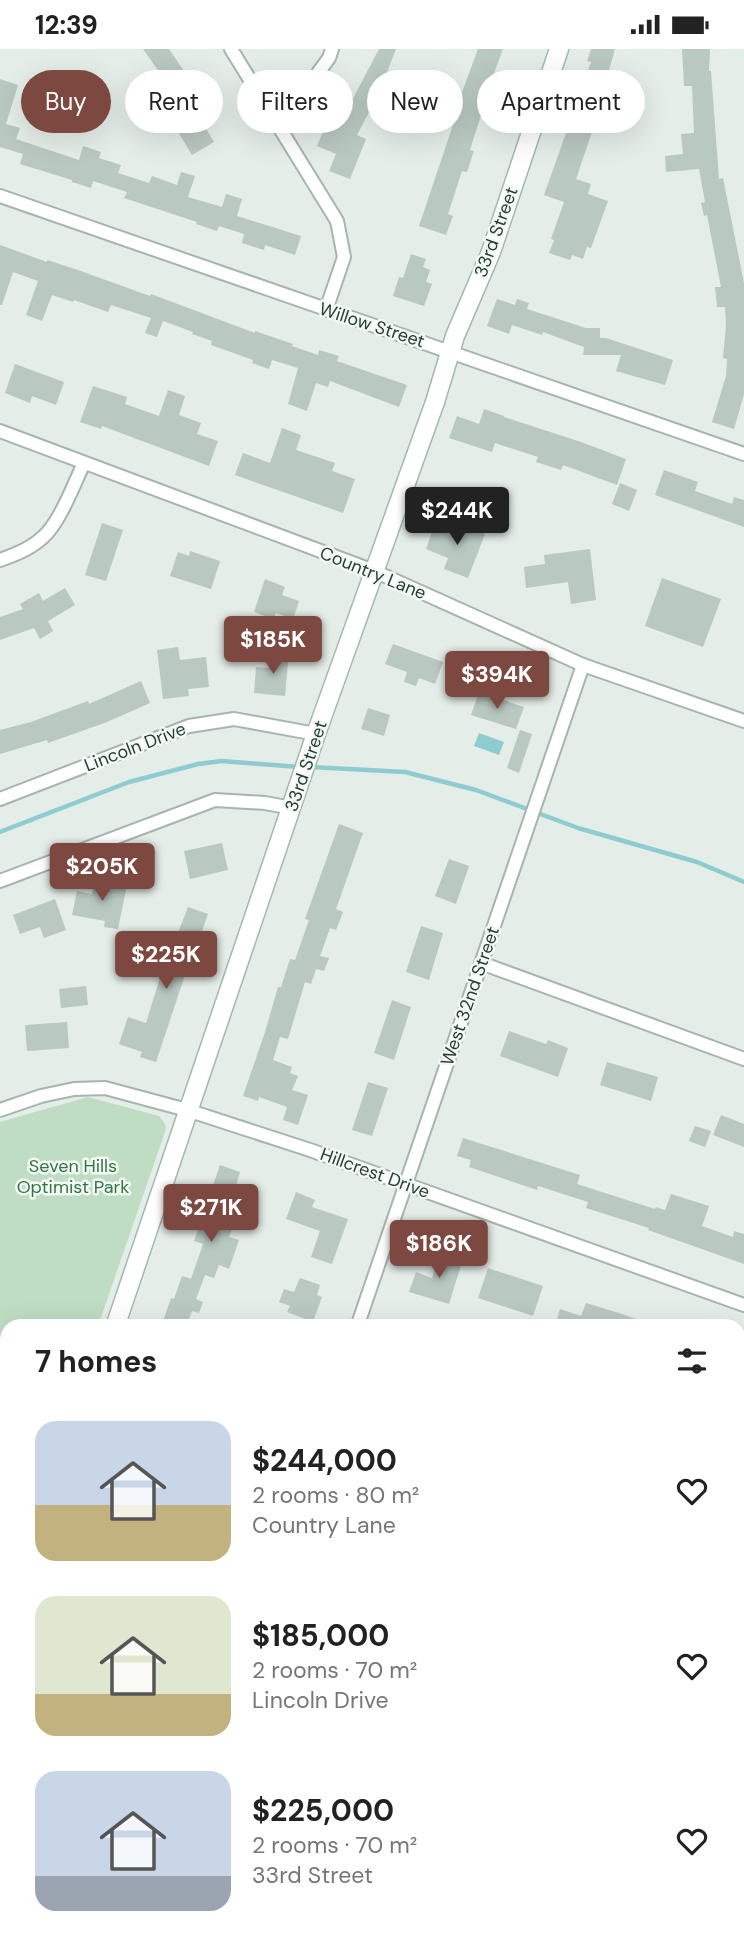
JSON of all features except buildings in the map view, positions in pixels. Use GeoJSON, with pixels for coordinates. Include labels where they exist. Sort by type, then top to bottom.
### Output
{"type":"FeatureCollection","features":[{"type":"Feature","properties":{"kind":"street"},"geometry":{"type":"LineString","coordinates":[[231,49],[244,70]]}},
{"type":"Feature","properties":{"kind":"street"},"geometry":{"type":"LineString","coordinates":[[320,70],[332,49]]}},
{"type":"Feature","properties":{"kind":"street","name":"33rd Street"},"geometry":{"type":"LineString","coordinates":[[118,1319],[314,742],[435,402],[455,336],[491,252],[559,49]]}},
{"type":"Feature","properties":{"kind":"street"},"geometry":{"type":"LineString","coordinates":[[283,133],[337,222],[345,257],[327,310]]}},
{"type":"Feature","properties":{"kind":"street","name":"Willow Street"},"geometry":{"type":"LineString","coordinates":[[0,196],[744,454]]}},
{"type":"Feature","properties":{"kind":"street","name":"Country Lane"},"geometry":{"type":"LineString","coordinates":[[0,431],[374,571],[583,665],[744,721]]}},
{"type":"Feature","properties":{"kind":"street"},"geometry":{"type":"LineString","coordinates":[[0,561],[23,552],[47,533],[84,463]]}},
{"type":"Feature","properties":{"kind":"street","name":"West 32nd Street"},"geometry":{"type":"LineString","coordinates":[[360,1319],[583,665]]}},
{"type":"Feature","properties":{"kind":"street","name":"Lincoln Drive"},"geometry":{"type":"LineString","coordinates":[[0,799],[188,726],[234,719],[314,742]]}},
{"type":"Feature","properties":{"kind":"street"},"geometry":{"type":"LineString","coordinates":[[0,881],[215,800],[265,803],[292,808]]}},
{"type":"Feature","properties":{"kind":"street"},"geometry":{"type":"LineString","coordinates":[[481,963],[744,1059]]}},
{"type":"Feature","properties":{"kind":"street","name":"Hillcrest Drive"},"geometry":{"type":"LineString","coordinates":[[0,1110],[41,1096],[74,1089],[106,1088],[187,1110],[300,1147],[744,1305]]}},
{"type":"Feature","properties":{"kind":"green space","name":"Seven Hills Optimist Park"},"geometry":{"type":"Polygon","coordinates":[[[88,1097],[159,1116],[165,1124],[166,1129],[100,1319],[0,1319],[0,1122],[88,1097]]]}},
{"type":"Feature","properties":{"kind":"water"},"geometry":{"type":"Polygon","coordinates":[[[479,733],[504,742],[499,755],[474,746],[479,733]]]}},
{"type":"Feature","properties":{"kind":"waterway"},"geometry":{"type":"LineString","coordinates":[[0,832],[129,782],[198,764],[222,761],[299,767]]}},
{"type":"Feature","properties":{"kind":"waterway"},"geometry":{"type":"LineString","coordinates":[[311,767],[405,772],[476,790],[578,828],[697,862],[744,882]]}}]}
